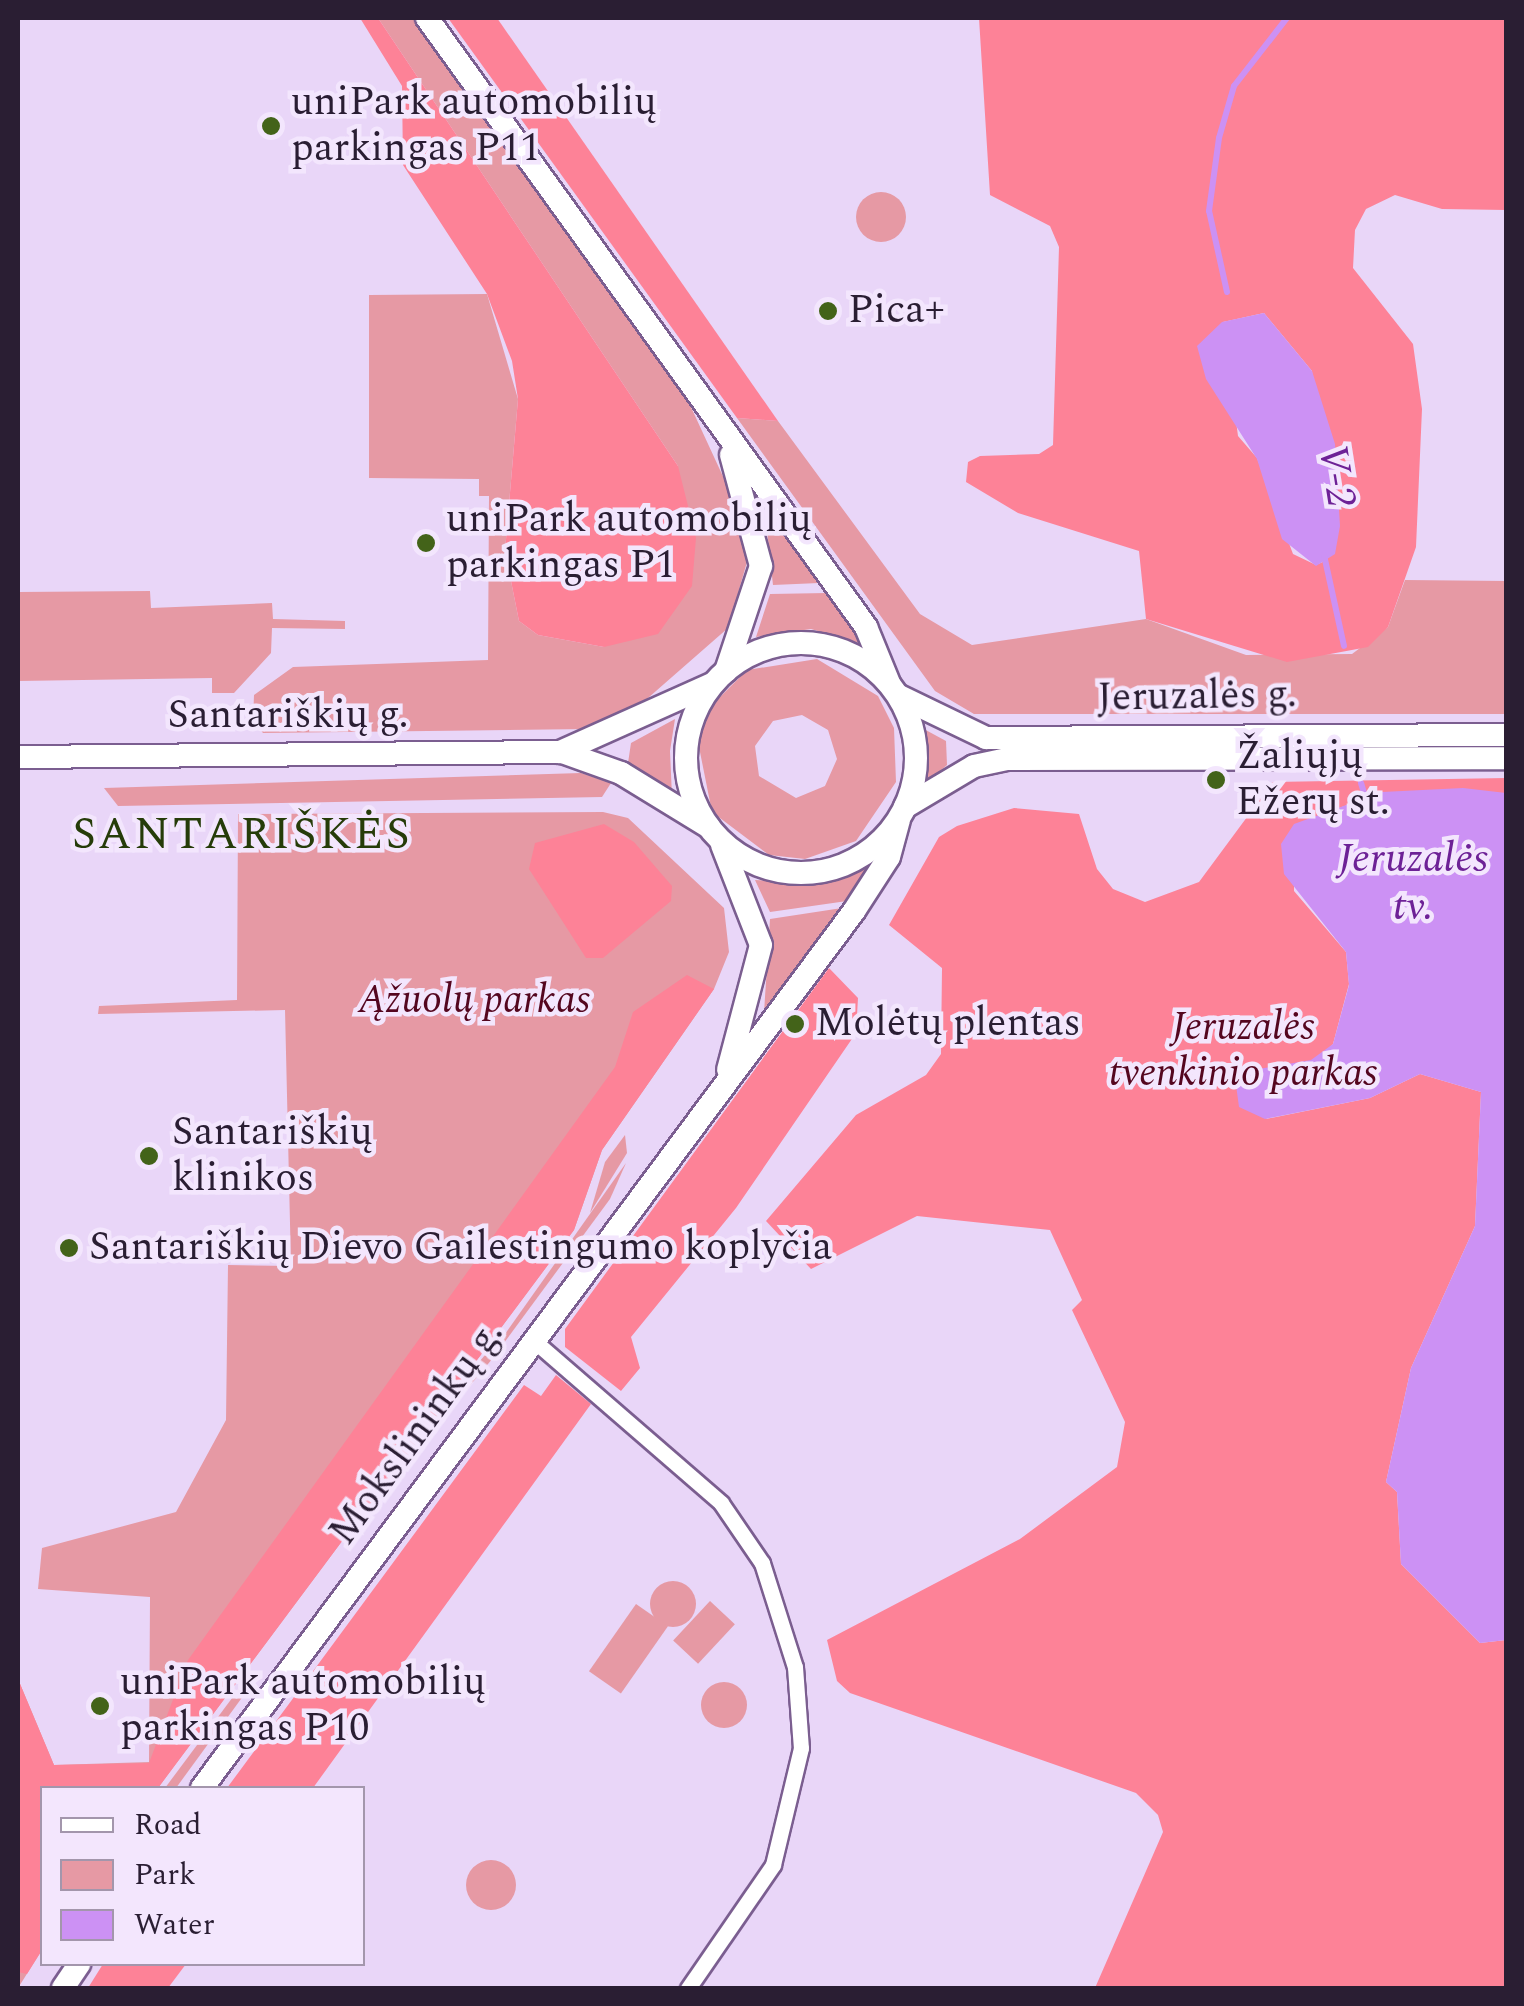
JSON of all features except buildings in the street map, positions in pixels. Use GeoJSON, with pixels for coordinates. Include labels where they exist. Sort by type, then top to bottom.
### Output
{"type":"FeatureCollection","features":[{"type":"Feature","properties":{"kind":"main road"},"geometry":{"type":"LineString","coordinates":[[427,18],[866,627],[894,690],[916,762],[902,814],[862,856],[814,872],[764,867],[714,832],[686,755],[761,566],[722,432]]}},
{"type":"Feature","properties":{"kind":"main road"},"geometry":{"type":"LineString","coordinates":[[719,677],[771,646],[823,644],[894,690]]}},
{"type":"Feature","properties":{"kind":"main road","name":"Santariškių g."},"geometry":{"type":"LineString","coordinates":[[560,752],[719,677]]}},
{"type":"Feature","properties":{"kind":"main road","name":"Jeruzalės g."},"geometry":{"type":"LineString","coordinates":[[894,690],[986,738],[1506,735]]}},
{"type":"Feature","properties":{"kind":"main road","name":"Santariškių g."},"geometry":{"type":"LineString","coordinates":[[18,756],[560,752],[621,773],[714,832]]}},
{"type":"Feature","properties":{"kind":"main road","name":"Jeruzalės g."},"geometry":{"type":"LineString","coordinates":[[902,814],[974,766],[1008,760],[1506,758]]}},
{"type":"Feature","properties":{"kind":"main road","name":"Mokslininkų g."},"geometry":{"type":"LineString","coordinates":[[203,1786],[727,1072],[880,875],[902,814]]}},
{"type":"Feature","properties":{"kind":"main road","name":"Mokslininkų g."},"geometry":{"type":"LineString","coordinates":[[714,832],[760,945],[727,1072]]}},
{"type":"Feature","properties":{"kind":"main road"},"geometry":{"type":"LineString","coordinates":[[63,1988],[78,1966]]}},
{"type":"Feature","properties":{"kind":"street"},"geometry":{"type":"LineString","coordinates":[[532,1339],[721,1504],[762,1563],[791,1648],[801,1748],[784,1830],[753,1904],[688,1988]]}},
{"type":"Feature","properties":{"kind":"green space"},"geometry":{"type":"Polygon","coordinates":[[[360,18],[378,18],[678,466],[696,538],[692,586],[658,634],[604,647],[538,635],[519,621],[505,551],[518,399],[512,361],[487,294],[403,165],[402,86],[360,18]]]}},
{"type":"Feature","properties":{"kind":"green space"},"geometry":{"type":"Polygon","coordinates":[[[378,18],[415,18],[690,405],[739,511],[747,562],[728,628],[632,712],[588,729],[263,733],[253,721],[254,695],[293,667],[488,660],[489,496],[479,496],[479,479],[369,478],[369,295],[487,294],[518,399],[505,551],[519,621],[538,635],[604,647],[678,466],[378,18]]]}},
{"type":"Feature","properties":{"kind":"green space"},"geometry":{"type":"Polygon","coordinates":[[[448,18],[497,18],[778,421],[737,418],[448,18]]]}},
{"type":"Feature","properties":{"kind":"green space"},"geometry":{"type":"Polygon","coordinates":[[[979,18],[1506,18],[1506,210],[1442,209],[1395,195],[1366,209],[1355,230],[1353,268],[1413,344],[1422,409],[1416,547],[1388,627],[1368,647],[1287,662],[1146,619],[1139,551],[1018,513],[966,482],[968,462],[980,456],[1039,454],[1053,445],[1059,247],[1050,226],[990,195],[979,18]],[[1264,313],[1223,322],[1238,436],[1257,458],[1293,554],[1316,565],[1325,561],[1312,371],[1264,313]]]}},
{"type":"Feature","properties":{"kind":"green space"},"geometry":{"type":"Polygon","coordinates":[[[881,192],[899,199],[906,217],[899,235],[881,242],[863,235],[856,217],[863,199],[881,192]]]}},
{"type":"Feature","properties":{"kind":"green space"},"geometry":{"type":"Polygon","coordinates":[[[737,418],[778,421],[920,614],[972,645],[1146,619],[1246,655],[1352,654],[1388,627],[1405,580],[1506,581],[1506,714],[974,714],[935,691],[737,418]]]}},
{"type":"Feature","properties":{"kind":"green space"},"geometry":{"type":"Polygon","coordinates":[[[765,513],[768,514],[819,583],[773,585],[765,513]]]}},
{"type":"Feature","properties":{"kind":"green space"},"geometry":{"type":"Polygon","coordinates":[[[150,591],[151,608],[272,603],[273,619],[345,621],[345,629],[272,628],[271,653],[234,693],[212,693],[212,678],[18,681],[18,592],[150,591]]]}},
{"type":"Feature","properties":{"kind":"green space"},"geometry":{"type":"Polygon","coordinates":[[[827,593],[862,644],[811,629],[756,637],[770,594],[827,593]]]}},
{"type":"Feature","properties":{"kind":"green space"},"geometry":{"type":"Polygon","coordinates":[[[817,659],[878,696],[894,728],[896,782],[856,841],[805,859],[769,855],[712,812],[698,742],[709,708],[747,670],[817,659]],[[802,715],[773,721],[755,746],[759,776],[796,798],[825,786],[837,759],[828,730],[802,715]]]}},
{"type":"Feature","properties":{"kind":"green space"},"geometry":{"type":"Polygon","coordinates":[[[675,719],[670,751],[672,796],[628,763],[631,743],[675,719]]]}},
{"type":"Feature","properties":{"kind":"green space"},"geometry":{"type":"Polygon","coordinates":[[[922,728],[946,741],[947,765],[924,785],[922,728]]]}},
{"type":"Feature","properties":{"kind":"green space"},"geometry":{"type":"Polygon","coordinates":[[[581,773],[611,783],[602,797],[118,806],[104,788],[581,773]]]}},
{"type":"Feature","properties":{"kind":"green space","name":"Jeruzalės tvenkinio parkas"},"geometry":{"type":"Polygon","coordinates":[[[1506,778],[1506,793],[1382,792],[1294,825],[1294,891],[1346,952],[1349,984],[1333,1044],[1266,1119],[1370,1098],[1420,1074],[1481,1092],[1475,1226],[1411,1368],[1386,1482],[1397,1492],[1401,1564],[1480,1643],[1506,1640],[1506,1988],[1095,1988],[1163,1832],[1158,1815],[1136,1793],[850,1693],[837,1681],[827,1640],[1020,1539],[1117,1467],[1125,1422],[1072,1310],[1082,1300],[1050,1230],[917,1216],[811,1269],[766,1221],[856,1115],[926,1075],[941,1054],[942,968],[889,925],[939,837],[957,826],[1014,808],[1079,814],[1097,869],[1113,889],[1145,902],[1199,882],[1273,782],[1506,778]]]}},
{"type":"Feature","properties":{"kind":"green space","name":"Ąžuolų parkas"},"geometry":{"type":"Polygon","coordinates":[[[603,812],[628,818],[724,908],[729,952],[714,989],[602,1150],[574,1230],[159,1786],[40,1786],[40,1953],[18,1988],[18,1679],[54,1765],[149,1762],[150,1597],[38,1589],[42,1548],[176,1512],[226,1420],[228,1265],[291,1266],[285,1010],[98,1014],[99,1006],[237,1000],[238,814],[603,812]]]}},
{"type":"Feature","properties":{"kind":"green space"},"geometry":{"type":"Polygon","coordinates":[[[604,824],[634,842],[672,886],[671,901],[603,958],[586,958],[529,869],[535,843],[604,824]]]}},
{"type":"Feature","properties":{"kind":"green space"},"geometry":{"type":"Polygon","coordinates":[[[874,863],[847,901],[770,912],[755,880],[817,884],[874,863]]]}},
{"type":"Feature","properties":{"kind":"green space"},"geometry":{"type":"Polygon","coordinates":[[[842,908],[785,987],[764,1013],[770,919],[842,908]]]}},
{"type":"Feature","properties":{"kind":"green space"},"geometry":{"type":"Polygon","coordinates":[[[829,968],[858,998],[856,1033],[736,1208],[631,1337],[640,1368],[621,1391],[565,1347],[565,1329],[829,968]]]}},
{"type":"Feature","properties":{"kind":"green space"},"geometry":{"type":"Polygon","coordinates":[[[687,975],[714,989],[602,1150],[574,1230],[159,1786],[40,1786],[40,1953],[27,1974],[18,1972],[18,1679],[54,1765],[149,1763],[188,1660],[615,1067],[633,1012],[687,975]]]}},
{"type":"Feature","properties":{"kind":"green space"},"geometry":{"type":"Polygon","coordinates":[[[625,1135],[627,1153],[590,1213],[605,1162],[625,1135]]]}},
{"type":"Feature","properties":{"kind":"green space"},"geometry":{"type":"Polygon","coordinates":[[[626,1163],[610,1199],[501,1347],[498,1344],[626,1163]]]}},
{"type":"Feature","properties":{"kind":"green space"},"geometry":{"type":"Polygon","coordinates":[[[485,1355],[491,1360],[255,1642],[248,1637],[485,1355]]]}},
{"type":"Feature","properties":{"kind":"green space"},"geometry":{"type":"Polygon","coordinates":[[[556,1375],[591,1404],[314,1786],[228,1786],[524,1385],[541,1396],[556,1375]]]}},
{"type":"Feature","properties":{"kind":"green space"},"geometry":{"type":"Polygon","coordinates":[[[673,1581],[689,1588],[696,1604],[689,1620],[673,1627],[657,1620],[650,1604],[657,1588],[673,1581]]]}},
{"type":"Feature","properties":{"kind":"green space"},"geometry":{"type":"Polygon","coordinates":[[[710,1601],[735,1624],[698,1664],[673,1640],[710,1601]]]}},
{"type":"Feature","properties":{"kind":"green space"},"geometry":{"type":"Polygon","coordinates":[[[636,1604],[668,1626],[621,1694],[589,1671],[636,1604]]]}},
{"type":"Feature","properties":{"kind":"green space"},"geometry":{"type":"Polygon","coordinates":[[[250,1674],[249,1688],[177,1786],[166,1786],[250,1674]]]}},
{"type":"Feature","properties":{"kind":"green space"},"geometry":{"type":"Polygon","coordinates":[[[724,1682],[740,1689],[747,1705],[740,1721],[724,1728],[708,1721],[701,1705],[708,1689],[724,1682]]]}},
{"type":"Feature","properties":{"kind":"green space"},"geometry":{"type":"Polygon","coordinates":[[[491,1860],[509,1867],[516,1885],[509,1903],[491,1910],[473,1903],[466,1885],[473,1867],[491,1860]]]}},
{"type":"Feature","properties":{"kind":"green space"},"geometry":{"type":"Polygon","coordinates":[[[102,1966],[184,1966],[168,1988],[88,1988],[102,1966]]]}},
{"type":"Feature","properties":{"kind":"water"},"geometry":{"type":"Polygon","coordinates":[[[1264,313],[1312,371],[1335,444],[1340,526],[1335,554],[1316,566],[1282,539],[1257,459],[1206,379],[1197,346],[1222,322],[1264,313]]]}},
{"type":"Feature","properties":{"kind":"water","name":"Jeruzalės tv."},"geometry":{"type":"Polygon","coordinates":[[[1463,788],[1506,793],[1506,1640],[1480,1643],[1401,1564],[1397,1492],[1386,1482],[1411,1368],[1475,1226],[1481,1092],[1420,1074],[1370,1098],[1265,1119],[1239,1107],[1236,1085],[1247,1071],[1311,1060],[1333,1044],[1349,985],[1346,952],[1284,874],[1281,844],[1294,824],[1382,792],[1463,788]]]}},
{"type":"Feature","properties":{"kind":"waterway","name":"V-2"},"geometry":{"type":"LineString","coordinates":[[1227,292],[1209,211],[1219,138],[1234,86],[1287,18]]}},
{"type":"Feature","properties":{"kind":"waterway","name":"V-2"},"geometry":{"type":"LineString","coordinates":[[1324,555],[1344,646]]}},
{"type":"Feature","properties":{"kind":"waterway","name":"V-2"},"geometry":{"type":"LineString","coordinates":[[1361,783],[1365,796]]}},
{"type":"Feature","properties":{"kind":"place","name":"uniPark automobilių parkingas P11"},"geometry":{"type":"Point","coordinates":[271,126]}},
{"type":"Feature","properties":{"kind":"place","name":"Pica+"},"geometry":{"type":"Point","coordinates":[828,311]}},
{"type":"Feature","properties":{"kind":"place","name":"uniPark automobilių parkingas P1"},"geometry":{"type":"Point","coordinates":[426,543]}},
{"type":"Feature","properties":{"kind":"place","name":"Žaliųjų Ežerų st."},"geometry":{"type":"Point","coordinates":[1216,780]}},
{"type":"Feature","properties":{"kind":"place","name":"Molėtų plentas"},"geometry":{"type":"Point","coordinates":[795,1024]}},
{"type":"Feature","properties":{"kind":"place","name":"Santariškių klinikos"},"geometry":{"type":"Point","coordinates":[149,1156]}},
{"type":"Feature","properties":{"kind":"place","name":"Santariškių Dievo Gailestingumo koplyčia"},"geometry":{"type":"Point","coordinates":[69,1248]}},
{"type":"Feature","properties":{"kind":"place","name":"uniPark automobilių parkingas P10"},"geometry":{"type":"Point","coordinates":[100,1706]}},
{"type":"Feature","properties":{"kind":"district","name":"SANTARIŠKĖS"},"geometry":{"type":"Point","coordinates":[242,835]}}]}
